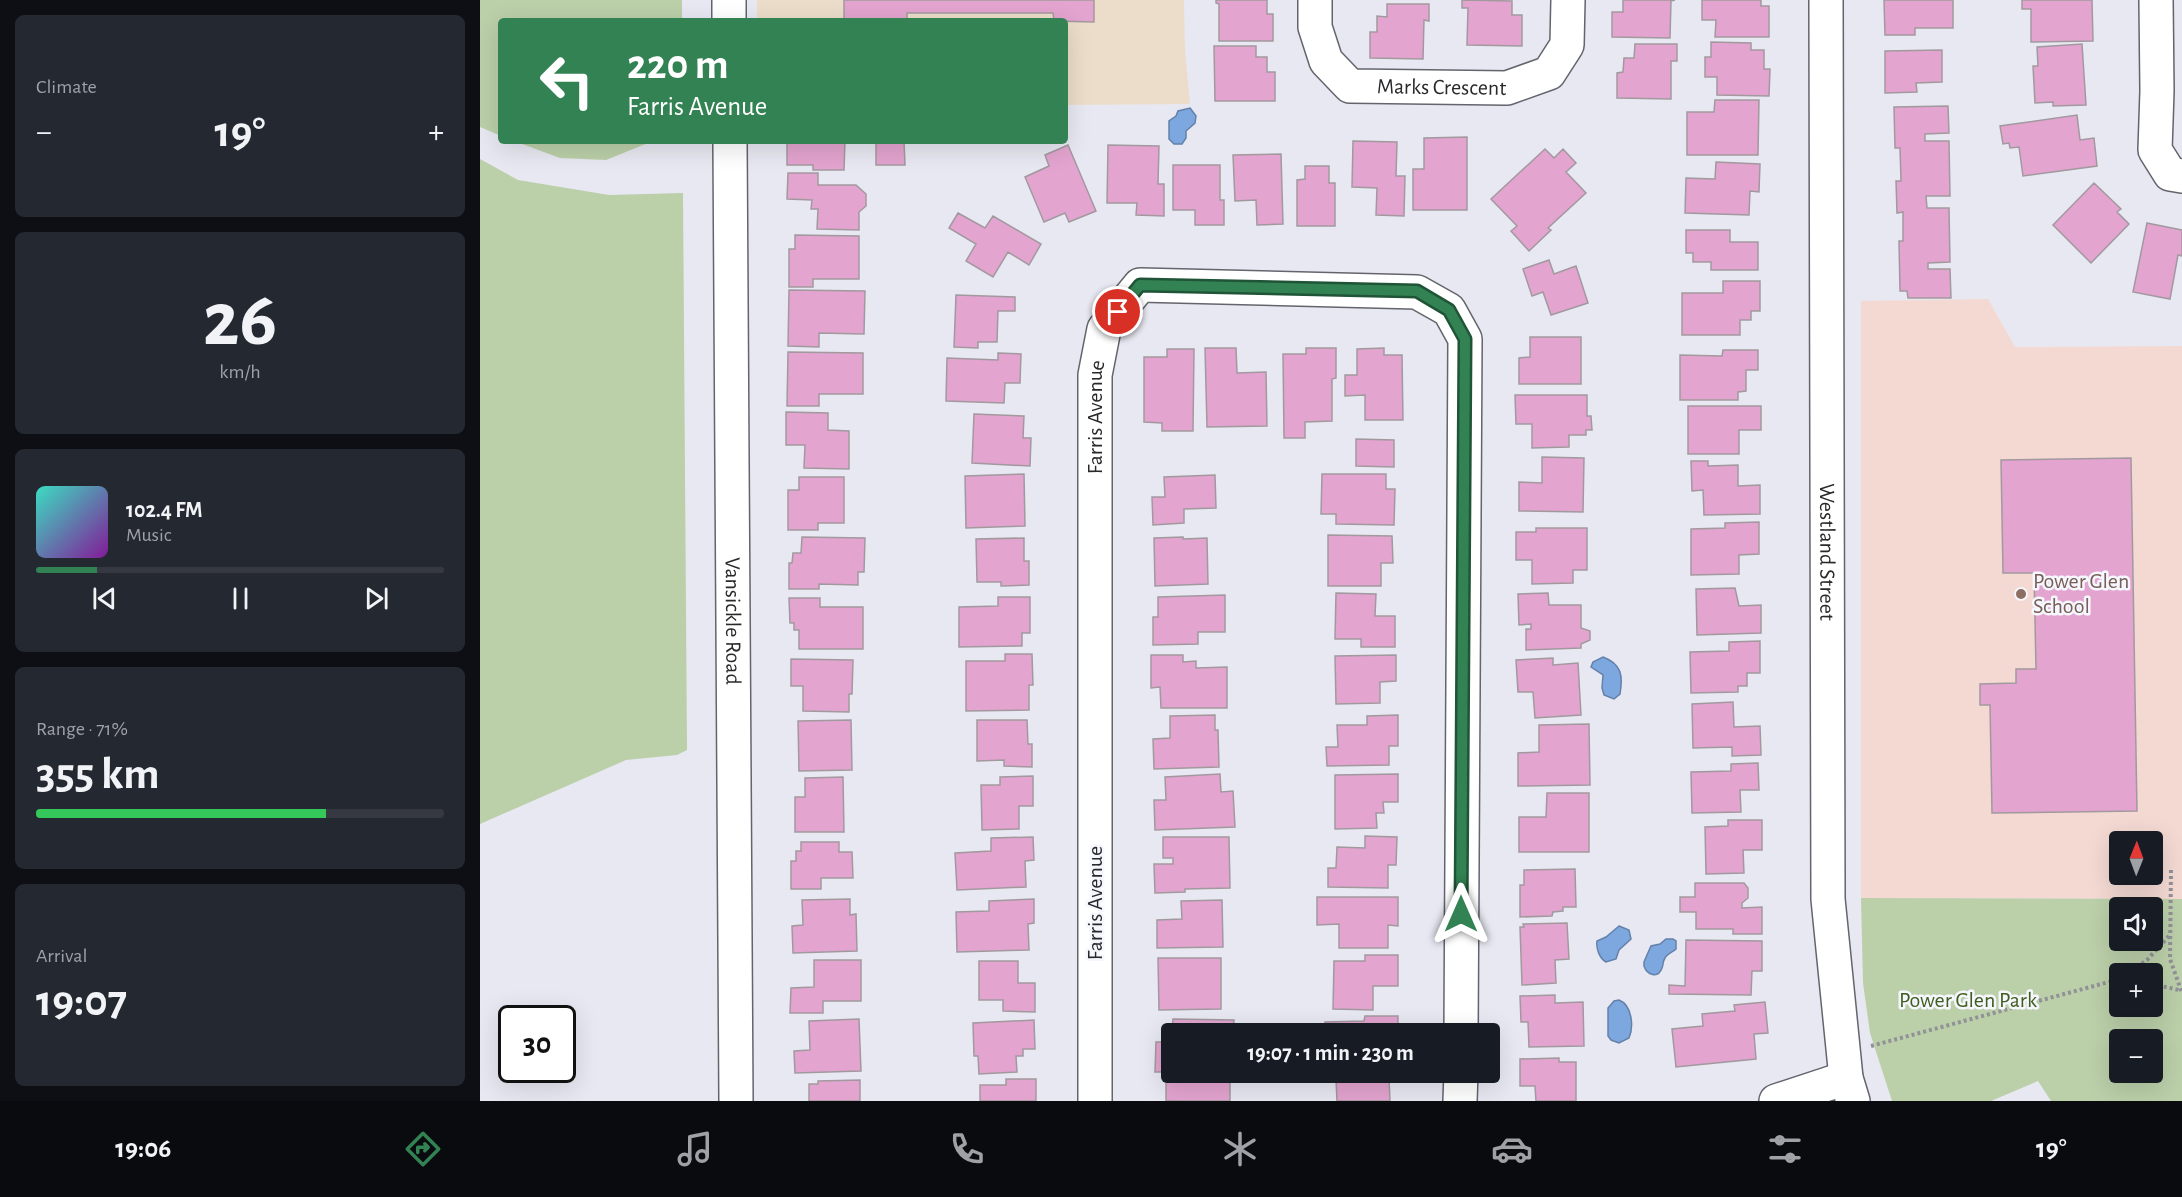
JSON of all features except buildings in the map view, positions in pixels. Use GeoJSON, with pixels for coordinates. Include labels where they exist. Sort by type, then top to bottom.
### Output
{"type":"FeatureCollection","features":[{"type":"Feature","properties":{"kind":"street"},"geometry":{"type":"LineString","coordinates":[[729,0],[729,18]]}},
{"type":"Feature","properties":{"kind":"street","name":"Marks Crescent"},"geometry":{"type":"LineString","coordinates":[[1315,0],[1315,27],[1326,61],[1350,86],[1507,88],[1549,73],[1567,45],[1568,0]]}},
{"type":"Feature","properties":{"kind":"street","name":"Westland Street"},"geometry":{"type":"LineString","coordinates":[[1826,0],[1828,899],[1848,1077]]}},
{"type":"Feature","properties":{"kind":"street"},"geometry":{"type":"LineString","coordinates":[[2156,0],[2170,91],[2155,150],[2170,174],[2182,176]]}},
{"type":"Feature","properties":{"kind":"street","name":"Vansickle Road"},"geometry":{"type":"LineString","coordinates":[[729,144],[736,1101]]}},
{"type":"Feature","properties":{"kind":"street","name":"Farris Avenue"},"geometry":{"type":"LineString","coordinates":[[1095,1101],[1095,375],[1104,329],[1140,285],[1417,291],[1449,310],[1465,339],[1461,1023]]}},
{"type":"Feature","properties":{"kind":"street"},"geometry":{"type":"LineString","coordinates":[[1776,1101],[1848,1077]]}},
{"type":"Feature","properties":{"kind":"street"},"geometry":{"type":"LineString","coordinates":[[1460,1101],[1461,1083]]}},
{"type":"Feature","properties":{"kind":"path"},"geometry":{"type":"LineString","coordinates":[[2171,870],[2170,959],[2181,992]]}},
{"type":"Feature","properties":{"kind":"path"},"geometry":{"type":"LineString","coordinates":[[2143,963],[2171,934]]}},
{"type":"Feature","properties":{"kind":"path"},"geometry":{"type":"LineString","coordinates":[[1848,1077],[2109,983]]}},
{"type":"Feature","properties":{"kind":"path"},"geometry":{"type":"LineString","coordinates":[[2163,987],[2181,992]]}},
{"type":"Feature","properties":{"kind":"shaded area"},"geometry":{"type":"Polygon","coordinates":[[[757,0],[1184,0],[1185,50],[1190,104],[1068,105],[1068,18],[757,18],[757,0]]]}},
{"type":"Feature","properties":{"kind":"shaded area","name":"Power Glen School"},"geometry":{"type":"Polygon","coordinates":[[[1988,299],[2015,347],[2182,346],[2182,899],[2163,899],[2163,897],[1861,898],[1861,301],[1988,299]]]}},
{"type":"Feature","properties":{"kind":"green space"},"geometry":{"type":"Polygon","coordinates":[[[480,0],[682,0],[682,18],[498,18],[498,135],[480,127],[480,0]]]}},
{"type":"Feature","properties":{"kind":"green space"},"geometry":{"type":"Polygon","coordinates":[[[522,144],[646,144],[606,160],[560,158],[522,144]]]}},
{"type":"Feature","properties":{"kind":"green space"},"geometry":{"type":"Polygon","coordinates":[[[480,159],[518,180],[609,195],[683,193],[687,750],[677,755],[626,760],[480,824],[480,159]]]}},
{"type":"Feature","properties":{"kind":"green space","name":"Power Glen Park"},"geometry":{"type":"Polygon","coordinates":[[[1861,898],[2109,899],[2109,951],[2163,951],[2163,899],[2182,899],[2182,1101],[2051,1101],[2038,1081],[1991,1101],[1892,1101],[1870,1033],[1863,983],[1861,898]]]}},
{"type":"Feature","properties":{"kind":"water"},"geometry":{"type":"Polygon","coordinates":[[[1190,108],[1196,116],[1195,123],[1186,131],[1186,138],[1182,144],[1174,144],[1169,139],[1169,121],[1176,116],[1178,111],[1190,108]]]}},
{"type":"Feature","properties":{"kind":"water"},"geometry":{"type":"Polygon","coordinates":[[[1603,657],[1614,663],[1620,671],[1620,694],[1614,699],[1604,695],[1603,675],[1591,667],[1593,662],[1603,657]]]}},
{"type":"Feature","properties":{"kind":"water"},"geometry":{"type":"Polygon","coordinates":[[[1619,926],[1629,930],[1631,939],[1619,950],[1616,959],[1606,962],[1598,953],[1597,941],[1619,926]]]}},
{"type":"Feature","properties":{"kind":"water"},"geometry":{"type":"Polygon","coordinates":[[[1666,939],[1676,941],[1676,949],[1666,957],[1658,974],[1653,975],[1645,969],[1644,962],[1651,946],[1660,944],[1666,939]]]}},
{"type":"Feature","properties":{"kind":"water"},"geometry":{"type":"Polygon","coordinates":[[[1619,1000],[1627,1006],[1631,1028],[1629,1038],[1619,1043],[1608,1036],[1608,1008],[1614,1001],[1619,1000]]]}},
{"type":"Feature","properties":{"kind":"place","name":"Power Glen School"},"geometry":{"type":"Point","coordinates":[2021,594]}},
{"type":"Feature","properties":{"kind":"route"},"geometry":{"type":"LineString","coordinates":[[1118,312],[1140,285],[1417,291],[1449,310],[1452,315],[1465,339],[1461,914]]}}]}
